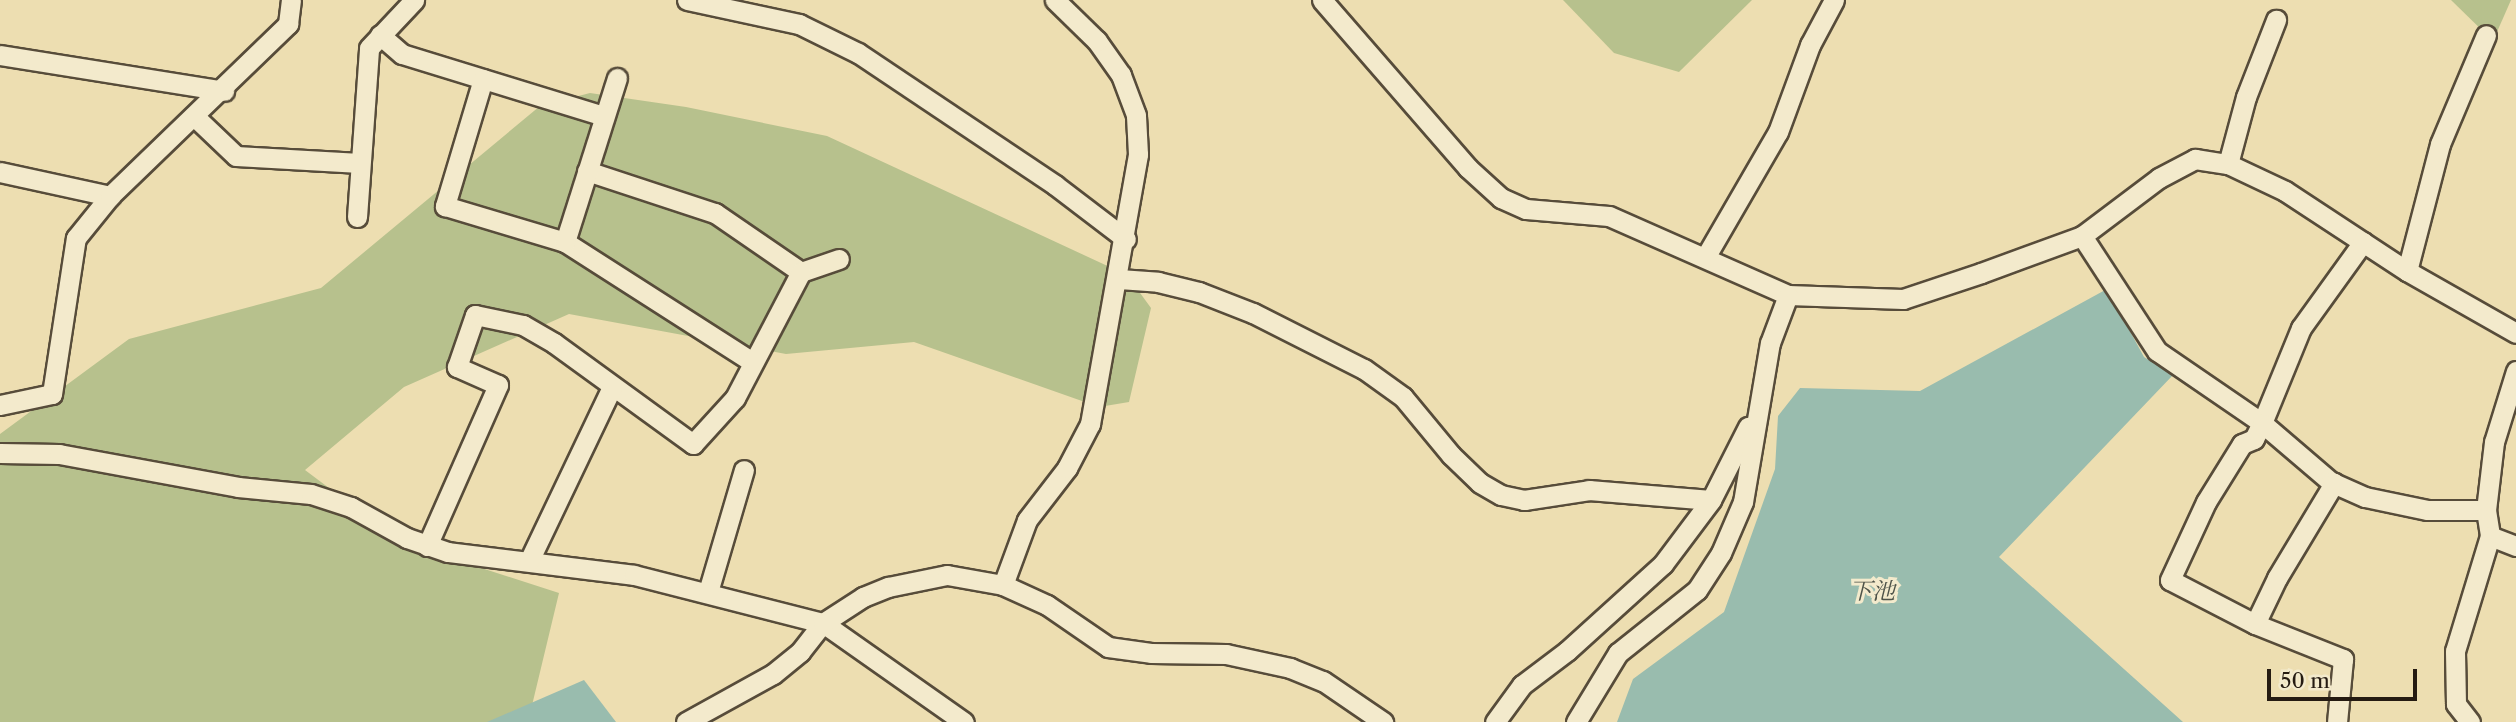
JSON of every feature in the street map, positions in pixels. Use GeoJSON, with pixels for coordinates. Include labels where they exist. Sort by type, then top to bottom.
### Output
{"type":"FeatureCollection","features":[{"type":"Feature","properties":{"kind":"street"},"geometry":{"type":"LineString","coordinates":[[0,405],[51,394],[71,251],[76,238],[110,196],[223,91],[288,24],[291,0]]}},
{"type":"Feature","properties":{"kind":"street"},"geometry":{"type":"LineString","coordinates":[[357,217],[369,48],[414,0]]}},
{"type":"Feature","properties":{"kind":"street"},"geometry":{"type":"LineString","coordinates":[[687,0],[799,24],[858,53],[1055,185],[1126,239]]}},
{"type":"Feature","properties":{"kind":"street"},"geometry":{"type":"LineString","coordinates":[[1003,585],[1027,520],[1067,468],[1090,424],[1119,279],[1138,154],[1136,115],[1115,67],[1097,41],[1055,0]]}},
{"type":"Feature","properties":{"kind":"street"},"geometry":{"type":"LineString","coordinates":[[1322,0],[1468,168],[1502,198],[1526,209],[1609,216],[1706,256],[1788,295],[1903,299],[2082,236],[2159,178],[2195,159],[2228,164],[2285,191],[2407,271],[2516,332]]}},
{"type":"Feature","properties":{"kind":"street"},"geometry":{"type":"LineString","coordinates":[[1706,256],[1778,132],[1810,45],[1834,0]]}},
{"type":"Feature","properties":{"kind":"street"},"geometry":{"type":"LineString","coordinates":[[2228,164],[2246,97],[2276,20]]}},
{"type":"Feature","properties":{"kind":"street"},"geometry":{"type":"LineString","coordinates":[[380,35],[402,54],[604,116]]}},
{"type":"Feature","properties":{"kind":"street"},"geometry":{"type":"LineString","coordinates":[[2407,271],[2440,144],[2486,35]]}},
{"type":"Feature","properties":{"kind":"street"},"geometry":{"type":"LineString","coordinates":[[0,55],[223,91]]}},
{"type":"Feature","properties":{"kind":"street"},"geometry":{"type":"LineString","coordinates":[[565,242],[617,78]]}},
{"type":"Feature","properties":{"kind":"street"},"geometry":{"type":"LineString","coordinates":[[483,79],[445,206],[565,242],[753,362]]}},
{"type":"Feature","properties":{"kind":"street"},"geometry":{"type":"LineString","coordinates":[[194,116],[236,156],[360,163]]}},
{"type":"Feature","properties":{"kind":"street"},"geometry":{"type":"LineString","coordinates":[[587,171],[715,213],[801,272]]}},
{"type":"Feature","properties":{"kind":"street"},"geometry":{"type":"LineString","coordinates":[[0,172],[110,196]]}},
{"type":"Feature","properties":{"kind":"street"},"geometry":{"type":"LineString","coordinates":[[2082,236],[2157,351],[2262,423],[2334,483],[2394,506],[2486,510]]}},
{"type":"Feature","properties":{"kind":"street"},"geometry":{"type":"LineString","coordinates":[[2337,722],[2343,659],[2255,624],[2170,580],[2206,502],[2242,444],[2254,439],[2301,328],[2363,242]]}},
{"type":"Feature","properties":{"kind":"street"},"geometry":{"type":"LineString","coordinates":[[427,547],[498,386],[457,367],[475,314],[523,325],[693,444],[735,398],[801,272],[839,259]]}},
{"type":"Feature","properties":{"kind":"street"},"geometry":{"type":"LineString","coordinates":[[1119,279],[1158,282],[1199,292],[1253,313],[1364,369],[1403,397],[1451,455],[1480,483],[1502,495],[1524,499],[1589,490],[1711,500]]}},
{"type":"Feature","properties":{"kind":"street"},"geometry":{"type":"LineString","coordinates":[[1576,722],[1618,653],[1697,590],[1721,553],[1743,502],[1770,343],[1788,295]]}},
{"type":"Feature","properties":{"kind":"street"},"geometry":{"type":"LineString","coordinates":[[2470,722],[2456,704],[2455,651],[2490,536],[2486,510],[2494,442],[2516,371]]}},
{"type":"Feature","properties":{"kind":"street"},"geometry":{"type":"LineString","coordinates":[[529,561],[612,387]]}},
{"type":"Feature","properties":{"kind":"street"},"geometry":{"type":"LineString","coordinates":[[1495,722],[1522,685],[1567,652],[1663,564],[1711,500],[1759,406]]}},
{"type":"Feature","properties":{"kind":"street"},"geometry":{"type":"LineString","coordinates":[[0,453],[59,454],[238,487],[311,494],[351,507],[427,547],[634,575],[823,623],[964,722]]}},
{"type":"Feature","properties":{"kind":"street"},"geometry":{"type":"LineString","coordinates":[[708,592],[744,470]]}},
{"type":"Feature","properties":{"kind":"street"},"geometry":{"type":"LineString","coordinates":[[2255,624],[2277,578],[2334,483]]}},
{"type":"Feature","properties":{"kind":"street"},"geometry":{"type":"LineString","coordinates":[[2490,536],[2516,546]]}},
{"type":"Feature","properties":{"kind":"street"},"geometry":{"type":"LineString","coordinates":[[686,722],[773,674],[800,652],[823,623],[863,597],[919,579],[974,577],[1003,585],[1047,606],[1108,646],[1151,653],[1226,654],[1290,668],[1323,681],[1383,722]]}},
{"type":"Feature","properties":{"kind":"green space"},"geometry":{"type":"Polygon","coordinates":[[[1563,0],[1752,0],[1679,72],[1614,53],[1563,0]]]}},
{"type":"Feature","properties":{"kind":"green space"},"geometry":{"type":"Polygon","coordinates":[[[2451,0],[2511,0],[2493,41],[2451,0]]]}},
{"type":"Feature","properties":{"kind":"green space"},"geometry":{"type":"Polygon","coordinates":[[[590,93],[686,107],[827,136],[1127,275],[1151,308],[1129,402],[1099,407],[914,342],[786,354],[569,314],[404,387],[305,470],[401,542],[559,593],[528,722],[0,722],[0,434],[129,339],[321,288],[540,106],[590,93]]]}},
{"type":"Feature","properties":{"kind":"water","name":"下池"},"geometry":{"type":"Polygon","coordinates":[[[2107,289],[2144,357],[2173,375],[1999,557],[2183,722],[1617,722],[1633,679],[1724,612],[1775,469],[1778,416],[1800,388],[1920,391],[2107,289]]]}},
{"type":"Feature","properties":{"kind":"water"},"geometry":{"type":"Polygon","coordinates":[[[584,680],[616,722],[487,722],[584,680]]]}}]}
